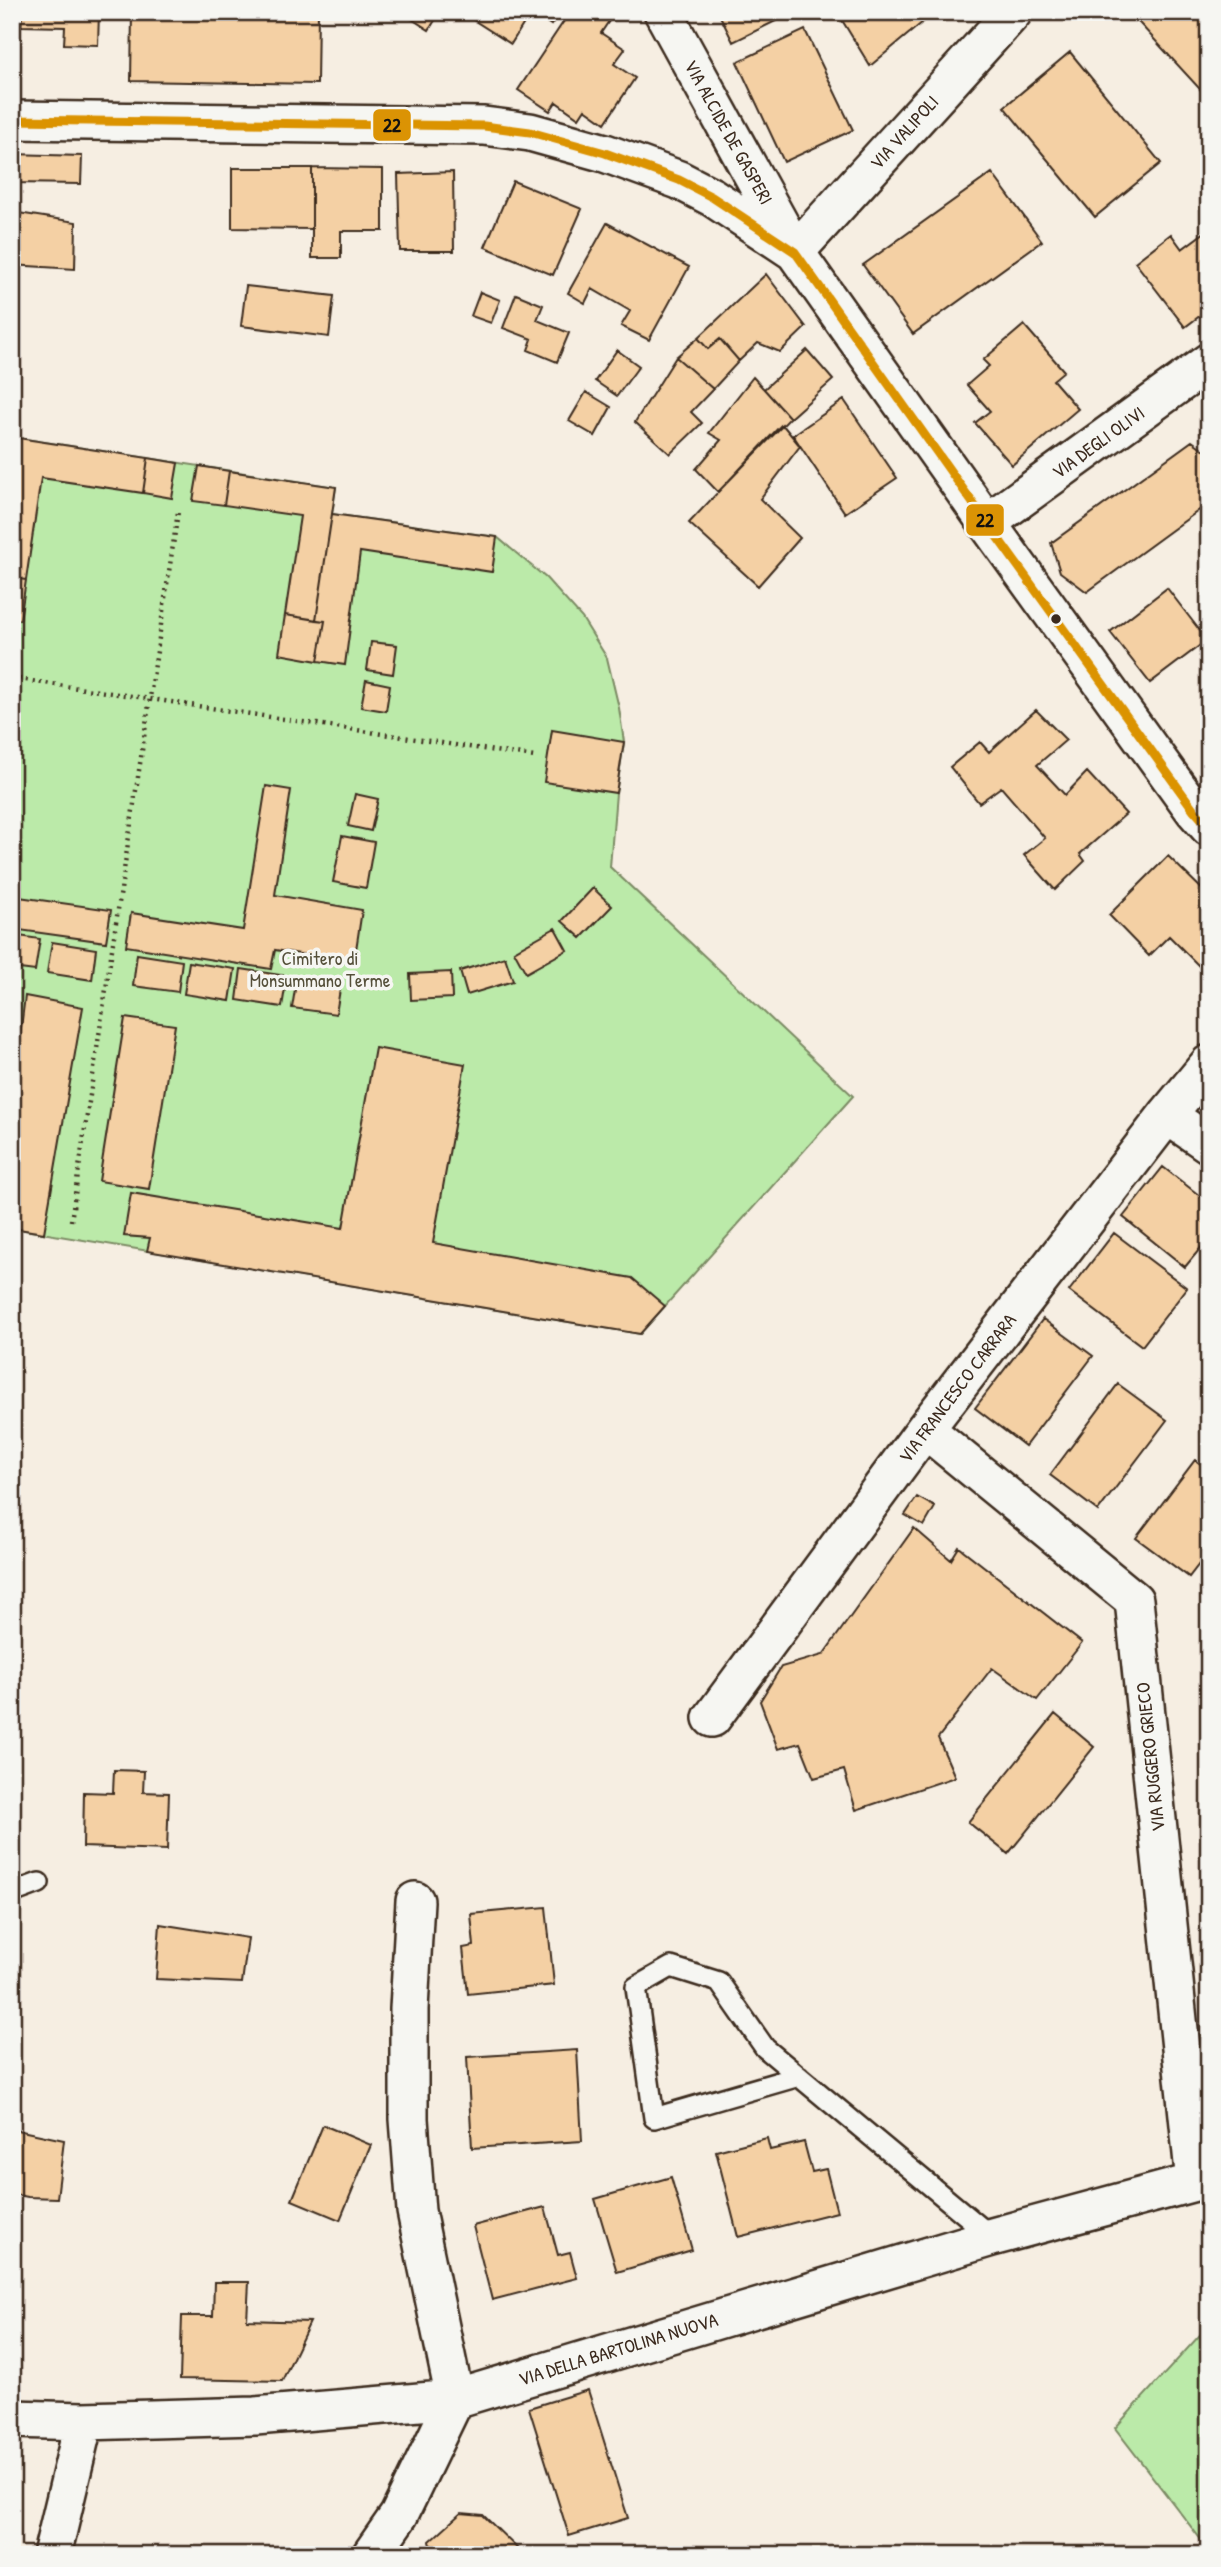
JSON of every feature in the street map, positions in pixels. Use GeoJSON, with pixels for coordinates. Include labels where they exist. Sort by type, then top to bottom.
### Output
{"type":"FeatureCollection","features":[{"type":"Feature","properties":{"kind":"street","name":"VIA ALCIDE DE GASPERI"},"geometry":{"type":"LineString","coordinates":[[663,12],[795,252]]}},
{"type":"Feature","properties":{"kind":"street","name":"VIA VALIPOLI"},"geometry":{"type":"LineString","coordinates":[[795,252],[1013,12]]}},
{"type":"Feature","properties":{"kind":"street"},"geometry":{"type":"LineString","coordinates":[[12,120],[484,126],[530,132],[616,156],[679,180],[712,197],[795,252],[987,523],[1209,827]]}},
{"type":"Feature","properties":{"kind":"street","name":"VIA DEGLI OLIVI"},"geometry":{"type":"LineString","coordinates":[[987,523],[1209,362]]}},
{"type":"Feature","properties":{"kind":"street","name":"VIA FRANCESCO CARRARA"},"geometry":{"type":"LineString","coordinates":[[712,1718],[925,1429],[1209,1064]]}},
{"type":"Feature","properties":{"kind":"street"},"geometry":{"type":"LineString","coordinates":[[1167,1115],[1209,1144]]}},
{"type":"Feature","properties":{"kind":"street","name":"VIA RUGGERO GRIECO"},"geometry":{"type":"LineString","coordinates":[[925,1429],[1134,1600],[1202,2181]]}},
{"type":"Feature","properties":{"kind":"street"},"geometry":{"type":"LineString","coordinates":[[371,2555],[399,2515],[455,2399],[416,2211],[409,2119],[409,2009],[415,1901]]}},
{"type":"Feature","properties":{"kind":"street","name":"VIA DELLA BARTOLINA NUOVA"},"geometry":{"type":"LineString","coordinates":[[12,2420],[84,2421],[255,2416],[455,2399],[992,2237],[1202,2181]]}},
{"type":"Feature","properties":{"kind":"street"},"geometry":{"type":"LineString","coordinates":[[52,2555],[84,2421]]}},
{"type":"Feature","properties":{"kind":"lane"},"geometry":{"type":"LineString","coordinates":[[12,1892],[38,1883]]}},
{"type":"Feature","properties":{"kind":"lane"},"geometry":{"type":"LineString","coordinates":[[799,2076],[654,2118],[636,1987],[671,1966],[719,1982],[765,2048],[799,2076],[992,2237]]}},
{"type":"Feature","properties":{"kind":"path"},"geometry":{"type":"LineString","coordinates":[[71,1221],[178,512]]}},
{"type":"Feature","properties":{"kind":"path"},"geometry":{"type":"LineString","coordinates":[[12,678],[535,757]]}},
{"type":"Feature","properties":{"kind":"green space","name":"Cimitero di Monsummano Terme"},"geometry":{"type":"Polygon","coordinates":[[[12,437],[336,487],[332,514],[497,537],[546,578],[582,618],[607,658],[624,742],[616,793],[610,867],[853,1096],[640,1334],[12,1228],[12,437]]]}},
{"type":"Feature","properties":{"kind":"green space"},"geometry":{"type":"Polygon","coordinates":[[[1209,2325],[1209,2555],[1196,2555],[1205,2545],[1115,2428],[1209,2325]]]}},
{"type":"Feature","properties":{"kind":"building"},"geometry":{"type":"Polygon","coordinates":[[[22,12],[99,12],[98,45],[64,44],[65,27],[21,26],[22,12]]]}},
{"type":"Feature","properties":{"kind":"building"},"geometry":{"type":"Polygon","coordinates":[[[132,12],[318,12],[317,84],[131,81],[132,12]]]}},
{"type":"Feature","properties":{"kind":"building"},"geometry":{"type":"Polygon","coordinates":[[[401,12],[440,12],[429,30],[401,12]]]}},
{"type":"Feature","properties":{"kind":"building"},"geometry":{"type":"Polygon","coordinates":[[[461,12],[531,12],[511,44],[461,12]]]}},
{"type":"Feature","properties":{"kind":"building"},"geometry":{"type":"Polygon","coordinates":[[[532,12],[560,12],[551,25],[532,12]]]}},
{"type":"Feature","properties":{"kind":"building"},"geometry":{"type":"Polygon","coordinates":[[[570,12],[603,12],[611,18],[601,33],[625,49],[614,64],[635,78],[605,123],[585,109],[579,118],[556,102],[550,111],[518,90],[570,12]]]}},
{"type":"Feature","properties":{"kind":"building"},"geometry":{"type":"Polygon","coordinates":[[[718,12],[794,12],[733,42],[718,12]]]}},
{"type":"Feature","properties":{"kind":"building"},"geometry":{"type":"Polygon","coordinates":[[[837,12],[935,12],[870,66],[837,12]]]}},
{"type":"Feature","properties":{"kind":"building"},"geometry":{"type":"Polygon","coordinates":[[[1129,12],[1209,12],[1209,99],[1129,12]]]}},
{"type":"Feature","properties":{"kind":"building"},"geometry":{"type":"Polygon","coordinates":[[[805,30],[853,130],[784,162],[737,62],[805,30]]]}},
{"type":"Feature","properties":{"kind":"building"},"geometry":{"type":"Polygon","coordinates":[[[1070,52],[1161,163],[1095,217],[1004,107],[1070,52]]]}},
{"type":"Feature","properties":{"kind":"building"},"geometry":{"type":"Polygon","coordinates":[[[12,154],[82,156],[81,184],[12,183],[12,154]]]}},
{"type":"Feature","properties":{"kind":"building"},"geometry":{"type":"Polygon","coordinates":[[[232,168],[312,168],[312,229],[232,228],[232,168]]]}},
{"type":"Feature","properties":{"kind":"building"},"geometry":{"type":"Polygon","coordinates":[[[312,168],[383,169],[383,231],[341,231],[341,258],[312,258],[312,168]]]}},
{"type":"Feature","properties":{"kind":"building"},"geometry":{"type":"Polygon","coordinates":[[[453,172],[454,251],[400,251],[398,174],[453,172]]]}},
{"type":"Feature","properties":{"kind":"building"},"geometry":{"type":"Polygon","coordinates":[[[992,173],[1042,241],[913,334],[863,265],[992,173]]]}},
{"type":"Feature","properties":{"kind":"building"},"geometry":{"type":"Polygon","coordinates":[[[513,181],[582,209],[553,275],[485,247],[513,181]]]}},
{"type":"Feature","properties":{"kind":"building"},"geometry":{"type":"Polygon","coordinates":[[[12,212],[76,222],[75,269],[12,265],[12,212]]]}},
{"type":"Feature","properties":{"kind":"building"},"geometry":{"type":"Polygon","coordinates":[[[607,223],[689,267],[649,340],[621,326],[630,311],[592,289],[585,303],[568,293],[607,223]]]}},
{"type":"Feature","properties":{"kind":"building"},"geometry":{"type":"Polygon","coordinates":[[[1209,229],[1209,309],[1185,327],[1135,262],[1171,234],[1182,249],[1209,229]]]}},
{"type":"Feature","properties":{"kind":"building"},"geometry":{"type":"Polygon","coordinates":[[[766,274],[806,327],[780,352],[758,343],[739,361],[720,339],[708,349],[698,338],[766,274]]]}},
{"type":"Feature","properties":{"kind":"building"},"geometry":{"type":"Polygon","coordinates":[[[246,286],[334,296],[329,337],[241,326],[246,286]]]}},
{"type":"Feature","properties":{"kind":"building"},"geometry":{"type":"Polygon","coordinates":[[[480,292],[500,300],[491,323],[471,316],[480,292]]]}},
{"type":"Feature","properties":{"kind":"building"},"geometry":{"type":"Polygon","coordinates":[[[516,294],[543,305],[537,320],[569,333],[557,362],[528,350],[532,339],[503,328],[516,294]]]}},
{"type":"Feature","properties":{"kind":"building"},"geometry":{"type":"Polygon","coordinates":[[[1024,325],[1064,371],[1053,380],[1078,409],[1012,465],[975,423],[990,411],[967,385],[989,366],[983,360],[1024,325]]]}},
{"type":"Feature","properties":{"kind":"building"},"geometry":{"type":"Polygon","coordinates":[[[698,338],[708,349],[720,339],[739,361],[713,389],[676,357],[698,338]]]}},
{"type":"Feature","properties":{"kind":"building"},"geometry":{"type":"Polygon","coordinates":[[[617,350],[639,366],[617,396],[595,381],[617,350]]]}},
{"type":"Feature","properties":{"kind":"building"},"geometry":{"type":"Polygon","coordinates":[[[807,350],[833,380],[790,418],[764,389],[807,350]]]}},
{"type":"Feature","properties":{"kind":"building"},"geometry":{"type":"Polygon","coordinates":[[[676,357],[713,389],[691,412],[702,423],[670,454],[635,422],[676,357]]]}},
{"type":"Feature","properties":{"kind":"building"},"geometry":{"type":"Polygon","coordinates":[[[753,377],[790,418],[718,492],[696,469],[721,440],[709,433],[753,377]]]}},
{"type":"Feature","properties":{"kind":"building"},"geometry":{"type":"Polygon","coordinates":[[[586,392],[611,407],[595,436],[569,421],[586,392]]]}},
{"type":"Feature","properties":{"kind":"building"},"geometry":{"type":"Polygon","coordinates":[[[844,400],[897,478],[845,513],[793,435],[844,400]]]}},
{"type":"Feature","properties":{"kind":"building"},"geometry":{"type":"Polygon","coordinates":[[[782,424],[800,446],[760,499],[800,538],[758,586],[689,523],[782,424]]]}},
{"type":"Feature","properties":{"kind":"building"},"geometry":{"type":"Polygon","coordinates":[[[12,437],[148,458],[143,493],[41,478],[26,580],[12,578],[12,437]]]}},
{"type":"Feature","properties":{"kind":"building"},"geometry":{"type":"Polygon","coordinates":[[[1192,441],[1209,453],[1209,503],[1087,592],[1060,572],[1051,543],[1192,441]]]}},
{"type":"Feature","properties":{"kind":"building"},"geometry":{"type":"Polygon","coordinates":[[[148,458],[178,463],[172,498],[143,493],[148,458]]]}},
{"type":"Feature","properties":{"kind":"building"},"geometry":{"type":"Polygon","coordinates":[[[199,466],[229,471],[224,505],[193,501],[199,466]]]}},
{"type":"Feature","properties":{"kind":"building"},"geometry":{"type":"Polygon","coordinates":[[[229,471],[336,487],[316,620],[285,615],[300,516],[224,505],[229,471]]]}},
{"type":"Feature","properties":{"kind":"building"},"geometry":{"type":"Polygon","coordinates":[[[332,514],[497,537],[492,572],[360,552],[345,665],[318,661],[325,621],[316,620],[332,514]]]}},
{"type":"Feature","properties":{"kind":"building"},"geometry":{"type":"Polygon","coordinates":[[[12,578],[26,580],[20,620],[12,618],[12,578]]]}},
{"type":"Feature","properties":{"kind":"building"},"geometry":{"type":"Polygon","coordinates":[[[1167,588],[1207,640],[1150,683],[1110,632],[1167,588]]]}},
{"type":"Feature","properties":{"kind":"building"},"geometry":{"type":"Polygon","coordinates":[[[285,615],[325,621],[318,661],[279,654],[285,615]]]}},
{"type":"Feature","properties":{"kind":"building"},"geometry":{"type":"Polygon","coordinates":[[[371,642],[397,645],[393,674],[367,670],[371,642]]]}},
{"type":"Feature","properties":{"kind":"building"},"geometry":{"type":"Polygon","coordinates":[[[366,680],[390,685],[386,711],[361,707],[366,680]]]}},
{"type":"Feature","properties":{"kind":"building"},"geometry":{"type":"Polygon","coordinates":[[[1036,710],[1066,740],[1037,765],[1065,795],[1087,772],[1126,814],[1080,854],[1085,861],[1055,890],[1024,855],[1045,838],[1001,787],[979,803],[950,767],[980,742],[989,752],[1036,710]]]}},
{"type":"Feature","properties":{"kind":"building"},"geometry":{"type":"Polygon","coordinates":[[[552,730],[624,742],[616,793],[544,782],[552,730]]]}},
{"type":"Feature","properties":{"kind":"building"},"geometry":{"type":"Polygon","coordinates":[[[266,786],[291,790],[275,895],[362,910],[354,963],[275,950],[271,969],[126,946],[131,913],[243,930],[266,786]]]}},
{"type":"Feature","properties":{"kind":"building"},"geometry":{"type":"Polygon","coordinates":[[[355,794],[378,799],[371,831],[348,826],[355,794]]]}},
{"type":"Feature","properties":{"kind":"building"},"geometry":{"type":"Polygon","coordinates":[[[342,836],[374,842],[366,888],[333,882],[342,836]]]}},
{"type":"Feature","properties":{"kind":"building"},"geometry":{"type":"Polygon","coordinates":[[[1168,856],[1209,896],[1209,976],[1169,936],[1149,956],[1109,915],[1168,856]]]}},
{"type":"Feature","properties":{"kind":"building"},"geometry":{"type":"Polygon","coordinates":[[[593,888],[612,906],[581,938],[562,921],[593,888]]]}},
{"type":"Feature","properties":{"kind":"building"},"geometry":{"type":"Polygon","coordinates":[[[12,896],[111,910],[106,942],[12,929],[12,896]]]}},
{"type":"Feature","properties":{"kind":"building"},"geometry":{"type":"Polygon","coordinates":[[[555,928],[567,950],[526,973],[514,951],[555,928]]]}},
{"type":"Feature","properties":{"kind":"building"},"geometry":{"type":"Polygon","coordinates":[[[12,935],[40,939],[35,971],[12,968],[12,935]]]}},
{"type":"Feature","properties":{"kind":"building"},"geometry":{"type":"Polygon","coordinates":[[[52,942],[96,949],[92,980],[47,973],[52,942]]]}},
{"type":"Feature","properties":{"kind":"building"},"geometry":{"type":"Polygon","coordinates":[[[137,954],[182,961],[178,992],[133,986],[137,954]]]}},
{"type":"Feature","properties":{"kind":"building"},"geometry":{"type":"Polygon","coordinates":[[[505,957],[513,981],[467,995],[460,971],[505,957]]]}},
{"type":"Feature","properties":{"kind":"building"},"geometry":{"type":"Polygon","coordinates":[[[189,962],[235,969],[230,1001],[184,994],[189,962]]]}},
{"type":"Feature","properties":{"kind":"building"},"geometry":{"type":"Polygon","coordinates":[[[241,969],[287,976],[282,1007],[237,1000],[241,969]]]}},
{"type":"Feature","properties":{"kind":"building"},"geometry":{"type":"Polygon","coordinates":[[[451,972],[452,998],[411,1000],[410,974],[451,972]]]}},
{"type":"Feature","properties":{"kind":"building"},"geometry":{"type":"Polygon","coordinates":[[[297,977],[341,983],[336,1014],[292,1008],[297,977]]]}},
{"type":"Feature","properties":{"kind":"building"},"geometry":{"type":"Polygon","coordinates":[[[25,996],[83,1007],[44,1233],[12,1228],[12,1035],[20,1036],[25,996]]]}},
{"type":"Feature","properties":{"kind":"building"},"geometry":{"type":"Polygon","coordinates":[[[125,1018],[175,1025],[149,1189],[99,1181],[125,1018]]]}},
{"type":"Feature","properties":{"kind":"building"},"geometry":{"type":"Polygon","coordinates":[[[375,1048],[465,1064],[433,1243],[632,1278],[665,1306],[640,1334],[147,1251],[150,1238],[124,1236],[131,1193],[343,1228],[375,1048]]]}},
{"type":"Feature","properties":{"kind":"building"},"geometry":{"type":"Polygon","coordinates":[[[1163,1167],[1209,1203],[1209,1238],[1185,1267],[1123,1217],[1163,1167]]]}},
{"type":"Feature","properties":{"kind":"building"},"geometry":{"type":"Polygon","coordinates":[[[1114,1233],[1187,1288],[1142,1346],[1069,1291],[1114,1233]]]}},
{"type":"Feature","properties":{"kind":"building"},"geometry":{"type":"Polygon","coordinates":[[[1043,1319],[1093,1356],[1025,1446],[975,1408],[1043,1319]]]}},
{"type":"Feature","properties":{"kind":"building"},"geometry":{"type":"Polygon","coordinates":[[[1118,1384],[1167,1420],[1098,1511],[1050,1475],[1118,1384]]]}},
{"type":"Feature","properties":{"kind":"building"},"geometry":{"type":"Polygon","coordinates":[[[1195,1460],[1209,1470],[1209,1551],[1189,1577],[1136,1538],[1195,1460]]]}},
{"type":"Feature","properties":{"kind":"building"},"geometry":{"type":"Polygon","coordinates":[[[917,1497],[935,1507],[924,1526],[905,1515],[917,1497]]]}},
{"type":"Feature","properties":{"kind":"building"},"geometry":{"type":"Polygon","coordinates":[[[914,1528],[951,1560],[959,1547],[1082,1643],[1037,1700],[992,1668],[938,1738],[955,1777],[856,1810],[844,1770],[814,1778],[800,1743],[778,1749],[760,1701],[781,1667],[823,1655],[914,1528]]]}},
{"type":"Feature","properties":{"kind":"building"},"geometry":{"type":"Polygon","coordinates":[[[1055,1714],[1094,1747],[1008,1854],[968,1822],[1055,1714]]]}},
{"type":"Feature","properties":{"kind":"building"},"geometry":{"type":"Polygon","coordinates":[[[114,1770],[144,1771],[143,1792],[169,1793],[167,1850],[83,1847],[84,1792],[113,1793],[114,1770]]]}},
{"type":"Feature","properties":{"kind":"building"},"geometry":{"type":"Polygon","coordinates":[[[546,1907],[554,1985],[468,1994],[463,1948],[474,1946],[471,1914],[546,1907]]]}},
{"type":"Feature","properties":{"kind":"building"},"geometry":{"type":"Polygon","coordinates":[[[160,1924],[248,1938],[242,1983],[156,1979],[160,1924]]]}},
{"type":"Feature","properties":{"kind":"building"},"geometry":{"type":"Polygon","coordinates":[[[577,2050],[582,2141],[472,2148],[467,2057],[577,2050]]]}},
{"type":"Feature","properties":{"kind":"building"},"geometry":{"type":"Polygon","coordinates":[[[323,2125],[371,2145],[340,2220],[292,2200],[323,2125]]]}},
{"type":"Feature","properties":{"kind":"building"},"geometry":{"type":"Polygon","coordinates":[[[12,2129],[64,2140],[57,2198],[12,2194],[12,2129]]]}},
{"type":"Feature","properties":{"kind":"building"},"geometry":{"type":"Polygon","coordinates":[[[767,2138],[770,2150],[804,2142],[812,2172],[826,2169],[837,2212],[738,2237],[716,2151],[767,2138]]]}},
{"type":"Feature","properties":{"kind":"building"},"geometry":{"type":"Polygon","coordinates":[[[671,2177],[692,2250],[617,2272],[595,2199],[671,2177]]]}},
{"type":"Feature","properties":{"kind":"building"},"geometry":{"type":"Polygon","coordinates":[[[545,2207],[558,2255],[570,2252],[577,2278],[492,2300],[473,2226],[545,2207]]]}},
{"type":"Feature","properties":{"kind":"building"},"geometry":{"type":"Polygon","coordinates":[[[214,2282],[249,2282],[247,2320],[310,2322],[282,2381],[180,2379],[182,2316],[213,2316],[214,2282]]]}},
{"type":"Feature","properties":{"kind":"building"},"geometry":{"type":"Polygon","coordinates":[[[588,2390],[628,2518],[569,2536],[529,2408],[588,2390]]]}},
{"type":"Feature","properties":{"kind":"building"},"geometry":{"type":"Polygon","coordinates":[[[461,2513],[483,2515],[524,2555],[433,2555],[430,2541],[461,2513]]]}},
{"type":"Feature","properties":{"kind":"transit line","name":"22"},"geometry":{"type":"LineString","coordinates":[[12,120],[484,126],[530,132],[605,153],[679,180],[712,197],[795,252],[987,523],[1209,827]]}}]}
